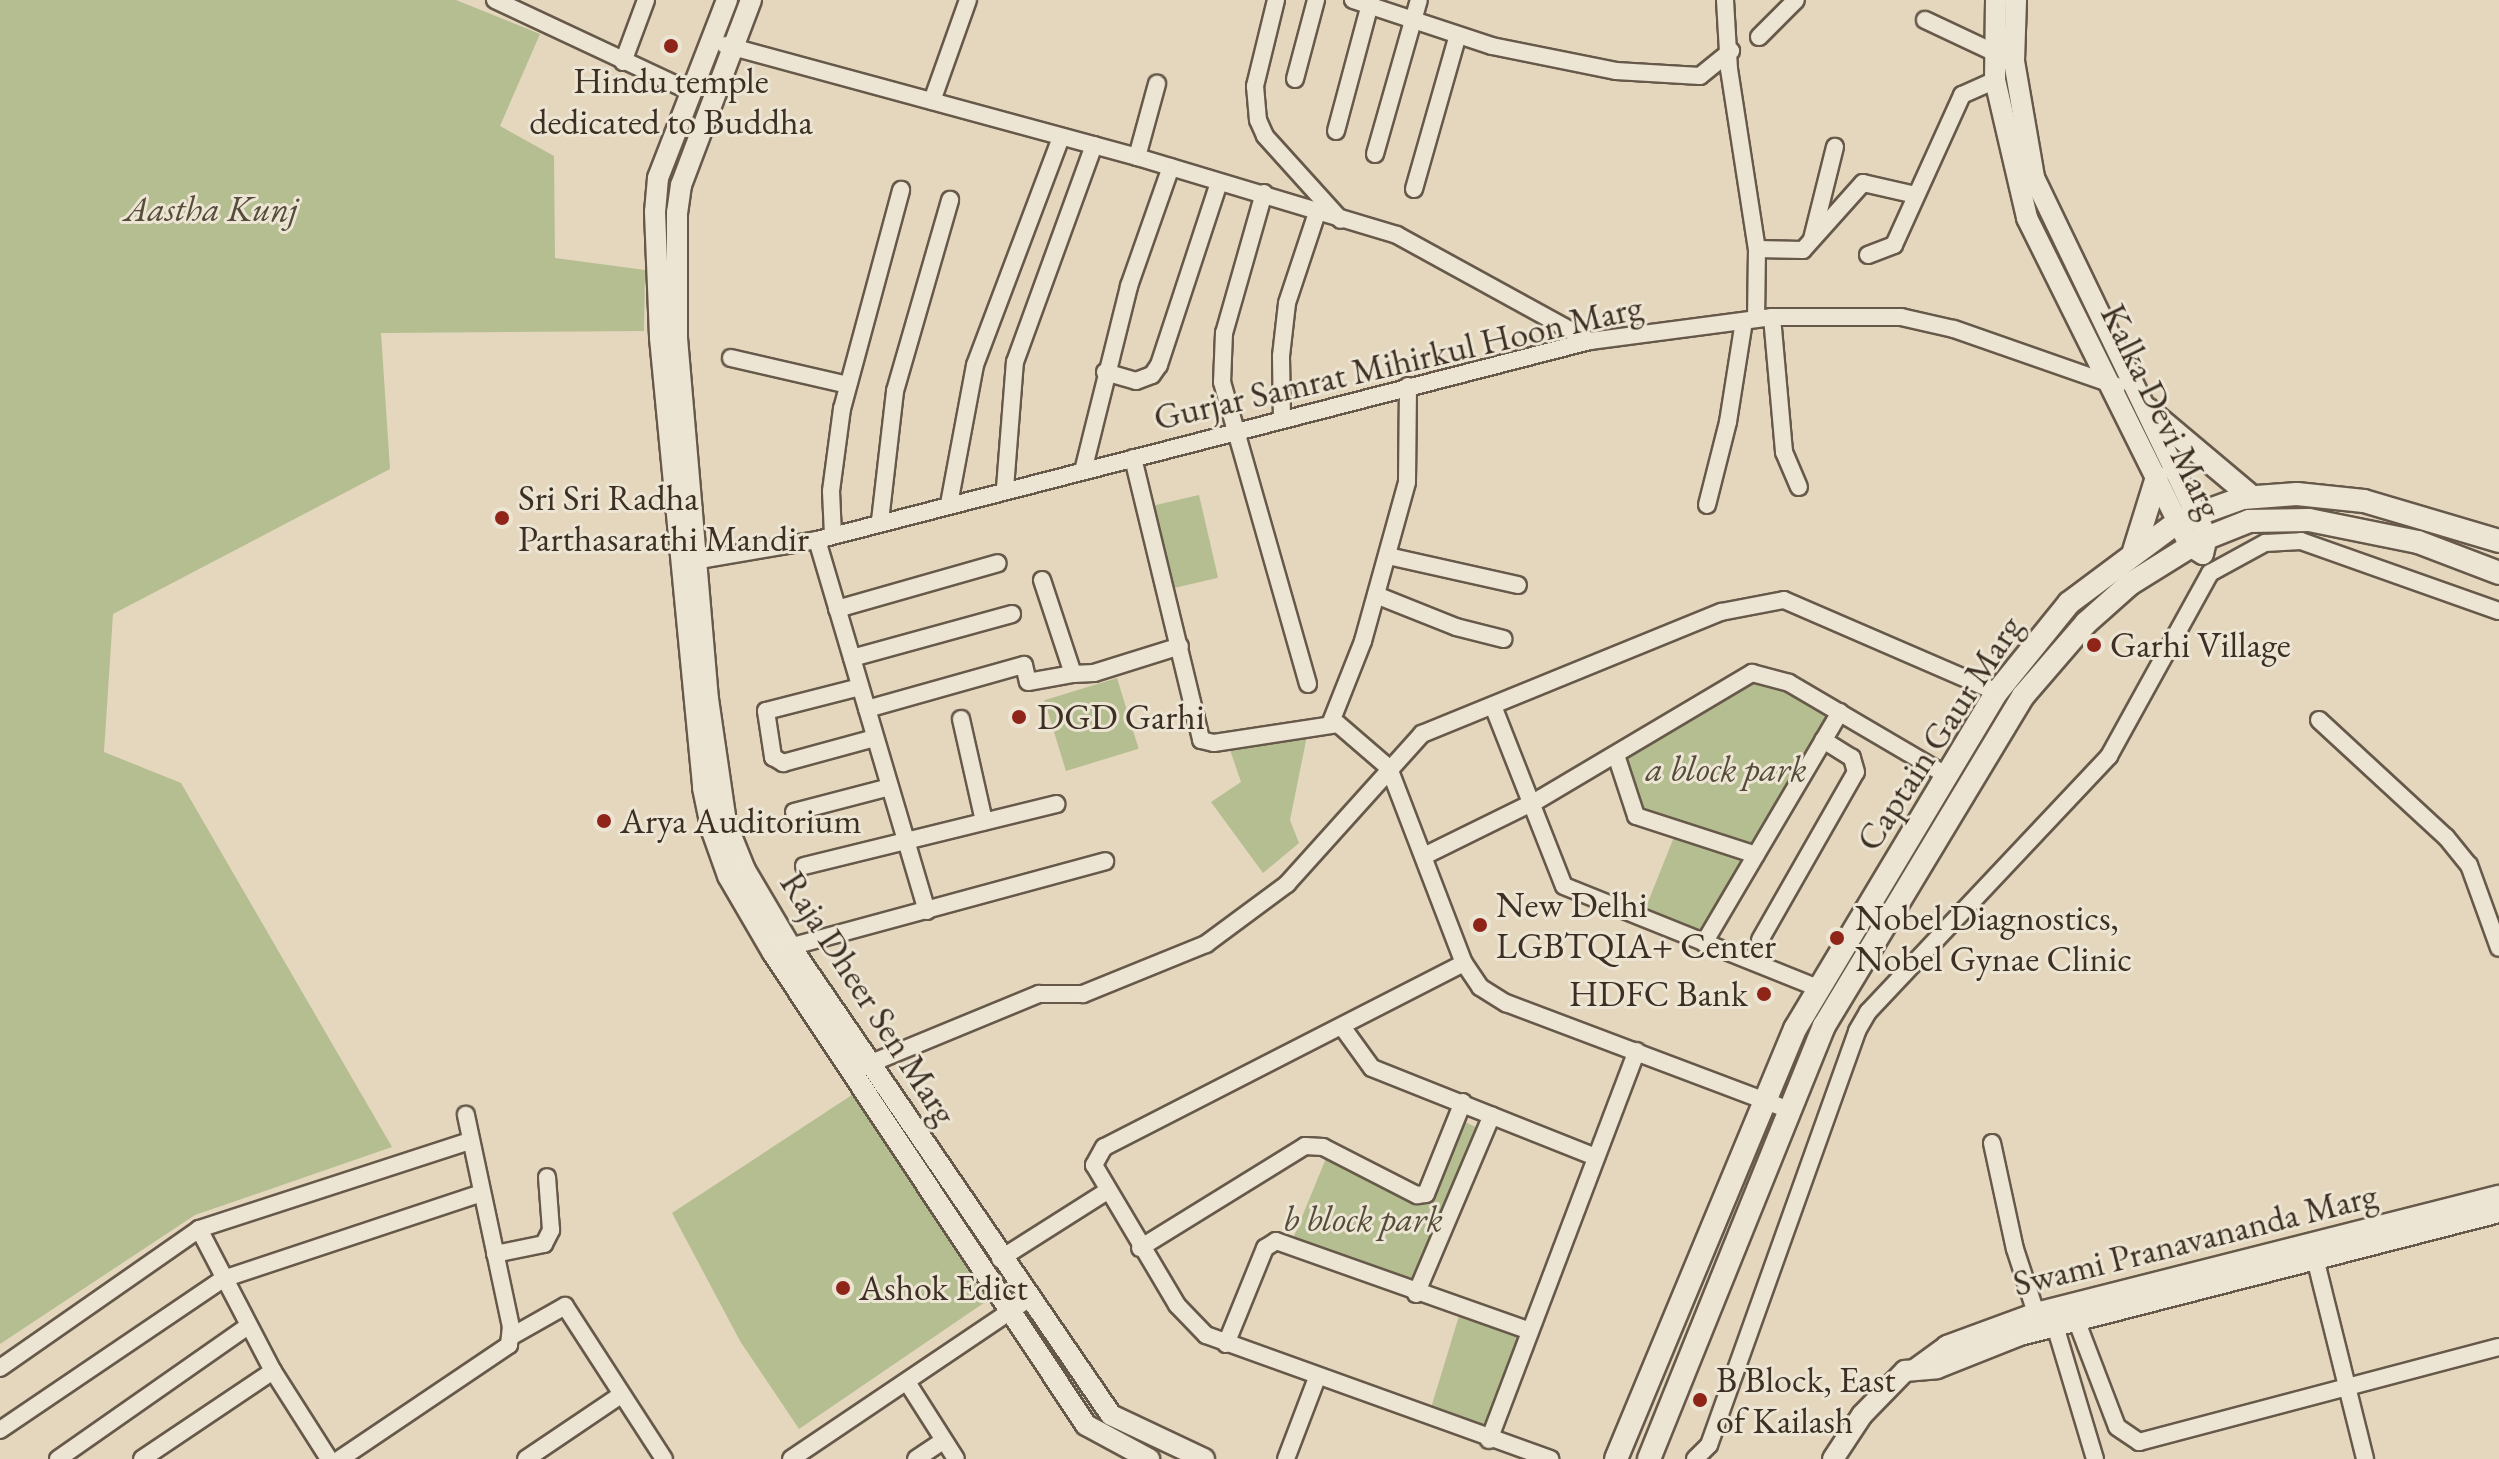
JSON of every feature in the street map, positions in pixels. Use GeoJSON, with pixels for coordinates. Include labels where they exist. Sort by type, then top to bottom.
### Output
{"type":"FeatureCollection","features":[{"type":"Feature","properties":{"kind":"main road"},"geometry":{"type":"LineString","coordinates":[[2143,401],[2252,497]]}},
{"type":"Feature","properties":{"kind":"main road"},"geometry":{"type":"LineString","coordinates":[[2134,553],[2157,477]]}},
{"type":"Feature","properties":{"kind":"main road","name":"Captain Gaur Marg"},"geometry":{"type":"LineString","coordinates":[[1616,1459],[1763,1099],[1818,988],[1997,692],[2069,603],[2187,517],[2252,497],[2297,494],[2364,501],[2499,541]]}},
{"type":"Feature","properties":{"kind":"main road","name":"Captain Gaur Marg"},"geometry":{"type":"LineString","coordinates":[[1649,1459],[1787,1109],[1824,1026],[2023,696],[2086,623],[2130,584],[2202,553],[2249,521],[2309,520],[2418,542],[2499,573]]}},
{"type":"Feature","properties":{"kind":"street"},"geometry":{"type":"LineString","coordinates":[[495,0],[691,92]]}},
{"type":"Feature","properties":{"kind":"street"},"geometry":{"type":"LineString","coordinates":[[623,62],[646,0]]}},
{"type":"Feature","properties":{"kind":"street","name":"Raja Dheer Sen Marg"},"geometry":{"type":"LineString","coordinates":[[691,561],[660,338],[655,212],[658,178],[727,0]]}},
{"type":"Feature","properties":{"kind":"street","name":"Raja Dheer Sen Marg"},"geometry":{"type":"LineString","coordinates":[[751,0],[730,47],[681,185],[677,212],[677,338],[703,788],[712,831],[728,876],[869,1064],[1000,1259],[1111,1415],[1204,1459]]}},
{"type":"Feature","properties":{"kind":"street"},"geometry":{"type":"LineString","coordinates":[[932,101],[968,0]]}},
{"type":"Feature","properties":{"kind":"street"},"geometry":{"type":"LineString","coordinates":[[1276,0],[1255,86],[1258,120],[1265,136],[1341,220]]}},
{"type":"Feature","properties":{"kind":"street"},"geometry":{"type":"LineString","coordinates":[[1295,79],[1316,0]]}},
{"type":"Feature","properties":{"kind":"street"},"geometry":{"type":"LineString","coordinates":[[1375,154],[1419,0]]}},
{"type":"Feature","properties":{"kind":"street"},"geometry":{"type":"LineString","coordinates":[[1725,0],[1731,51],[1729,69],[1757,249],[1757,319],[1784,452],[1799,487]]}},
{"type":"Feature","properties":{"kind":"street"},"geometry":{"type":"LineString","coordinates":[[1759,37],[1796,0]]}},
{"type":"Feature","properties":{"kind":"street","name":"Kalka Devi Marg"},"geometry":{"type":"LineString","coordinates":[[1996,0],[1995,80],[2027,218],[2157,477],[2187,517]]}},
{"type":"Feature","properties":{"kind":"street","name":"Kalka Devi Marg"},"geometry":{"type":"LineString","coordinates":[[2016,0],[2016,86],[2034,177],[2143,401],[2202,553]]}},
{"type":"Feature","properties":{"kind":"street"},"geometry":{"type":"LineString","coordinates":[[1336,131],[1365,1],[1458,35],[1578,66],[1687,78],[1708,72],[1731,51]]}},
{"type":"Feature","properties":{"kind":"street"},"geometry":{"type":"LineString","coordinates":[[1925,20],[1993,52]]}},
{"type":"Feature","properties":{"kind":"street"},"geometry":{"type":"LineString","coordinates":[[1414,189],[1458,35]]}},
{"type":"Feature","properties":{"kind":"street"},"geometry":{"type":"LineString","coordinates":[[710,40],[1264,193],[1317,213],[1397,235],[1590,341]]}},
{"type":"Feature","properties":{"kind":"street"},"geometry":{"type":"LineString","coordinates":[[1868,255],[1894,245],[1962,95],[1995,80]]}},
{"type":"Feature","properties":{"kind":"street"},"geometry":{"type":"LineString","coordinates":[[1137,157],[1157,84]]}},
{"type":"Feature","properties":{"kind":"street"},"geometry":{"type":"LineString","coordinates":[[949,504],[975,365],[1061,137]]}},
{"type":"Feature","properties":{"kind":"street"},"geometry":{"type":"LineString","coordinates":[[1005,488],[1015,362],[1094,145]]}},
{"type":"Feature","properties":{"kind":"street"},"geometry":{"type":"LineString","coordinates":[[1811,244],[1835,147]]}},
{"type":"Feature","properties":{"kind":"street"},"geometry":{"type":"LineString","coordinates":[[1083,471],[1105,372],[1171,167]]}},
{"type":"Feature","properties":{"kind":"street"},"geometry":{"type":"LineString","coordinates":[[1105,372],[1136,381],[1152,375],[1159,365],[1219,183]]}},
{"type":"Feature","properties":{"kind":"street"},"geometry":{"type":"LineString","coordinates":[[1757,249],[1793,251],[1811,244],[1863,183],[1916,195]]}},
{"type":"Feature","properties":{"kind":"street"},"geometry":{"type":"LineString","coordinates":[[901,190],[848,385],[833,466],[825,538],[837,609],[927,911]]}},
{"type":"Feature","properties":{"kind":"street"},"geometry":{"type":"LineString","coordinates":[[1264,193],[1224,333],[1222,382],[1240,431],[1308,684]]}},
{"type":"Feature","properties":{"kind":"street"},"geometry":{"type":"LineString","coordinates":[[880,521],[895,391],[950,200]]}},
{"type":"Feature","properties":{"kind":"street"},"geometry":{"type":"LineString","coordinates":[[1282,420],[1281,356],[1287,303],[1317,213]]}},
{"type":"Feature","properties":{"kind":"street","name":"Gurjar Samrat Mihirkul Hoon Marg"},"geometry":{"type":"LineString","coordinates":[[691,561],[825,538],[1005,488],[1083,471],[1590,341],[1757,319],[1901,317],[1954,329],[2113,385],[2143,401]]}},
{"type":"Feature","properties":{"kind":"street"},"geometry":{"type":"LineString","coordinates":[[1707,505],[1757,319]]}},
{"type":"Feature","properties":{"kind":"street"},"geometry":{"type":"LineString","coordinates":[[731,358],[848,385]]}},
{"type":"Feature","properties":{"kind":"street"},"geometry":{"type":"LineString","coordinates":[[1331,722],[1376,595],[1410,467],[1408,386]]}},
{"type":"Feature","properties":{"kind":"street"},"geometry":{"type":"LineString","coordinates":[[1133,458],[1201,740],[1269,736],[1331,722]]}},
{"type":"Feature","properties":{"kind":"street"},"geometry":{"type":"LineString","coordinates":[[1695,1459],[1709,1445],[1857,1031],[1868,1012],[2109,756],[2202,553],[2301,541],[2499,611]]}},
{"type":"Feature","properties":{"kind":"street"},"geometry":{"type":"LineString","coordinates":[[1388,556],[1518,585]]}},
{"type":"Feature","properties":{"kind":"street"},"geometry":{"type":"LineString","coordinates":[[837,609],[998,563]]}},
{"type":"Feature","properties":{"kind":"street"},"geometry":{"type":"LineString","coordinates":[[1042,580],[1073,674]]}},
{"type":"Feature","properties":{"kind":"street"},"geometry":{"type":"LineString","coordinates":[[1376,595],[1456,627],[1503,639]]}},
{"type":"Feature","properties":{"kind":"street"},"geometry":{"type":"LineString","coordinates":[[869,1064],[1039,994],[1083,994],[1206,944],[1287,884],[1422,734],[1721,612],[1784,600],[1997,692]]}},
{"type":"Feature","properties":{"kind":"street"},"geometry":{"type":"LineString","coordinates":[[852,658],[1012,614]]}},
{"type":"Feature","properties":{"kind":"street"},"geometry":{"type":"LineString","coordinates":[[867,709],[1024,665],[1028,682],[1094,673],[1180,646]]}},
{"type":"Feature","properties":{"kind":"street"},"geometry":{"type":"LineString","coordinates":[[1424,856],[1531,803],[1752,673],[1772,675],[1946,775]]}},
{"type":"Feature","properties":{"kind":"street"},"geometry":{"type":"LineString","coordinates":[[860,687],[766,711],[773,757],[783,763],[875,738]]}},
{"type":"Feature","properties":{"kind":"street"},"geometry":{"type":"LineString","coordinates":[[1493,706],[1564,886],[1818,988]]}},
{"type":"Feature","properties":{"kind":"street"},"geometry":{"type":"LineString","coordinates":[[1704,943],[1840,712]]}},
{"type":"Feature","properties":{"kind":"street"},"geometry":{"type":"LineString","coordinates":[[961,719],[984,821]]}},
{"type":"Feature","properties":{"kind":"street"},"geometry":{"type":"LineString","coordinates":[[2319,720],[2446,837],[2469,865],[2499,948]]}},
{"type":"Feature","properties":{"kind":"street"},"geometry":{"type":"LineString","coordinates":[[1331,722],[1389,768],[1464,963],[1493,996],[1787,1109]]}},
{"type":"Feature","properties":{"kind":"street"},"geometry":{"type":"LineString","coordinates":[[1760,940],[1856,772],[1852,758],[1823,740]]}},
{"type":"Feature","properties":{"kind":"street"},"geometry":{"type":"LineString","coordinates":[[1616,755],[1636,816],[1756,855]]}},
{"type":"Feature","properties":{"kind":"street"},"geometry":{"type":"LineString","coordinates":[[794,812],[890,787]]}},
{"type":"Feature","properties":{"kind":"street"},"geometry":{"type":"LineString","coordinates":[[804,866],[1056,804]]}},
{"type":"Feature","properties":{"kind":"street"},"geometry":{"type":"LineString","coordinates":[[782,949],[1105,861]]}},
{"type":"Feature","properties":{"kind":"street","name":"Raja Dheer Sen Marg"},"geometry":{"type":"LineString","coordinates":[[782,949],[1010,1311],[1086,1425],[1149,1459]]}},
{"type":"Feature","properties":{"kind":"street"},"geometry":{"type":"LineString","coordinates":[[1464,963],[1343,1028],[1104,1147],[1094,1165],[1140,1248],[1195,1326],[1226,1344],[1489,1440],[1550,1459]]}},
{"type":"Feature","properties":{"kind":"street"},"geometry":{"type":"LineString","coordinates":[[1343,1028],[1372,1068],[1593,1156]]}},
{"type":"Feature","properties":{"kind":"street"},"geometry":{"type":"LineString","coordinates":[[1489,1440],[1593,1156],[1637,1051]]}},
{"type":"Feature","properties":{"kind":"street"},"geometry":{"type":"LineString","coordinates":[[1140,1248],[1305,1146],[1323,1147],[1417,1195],[1426,1194],[1463,1102]]}},
{"type":"Feature","properties":{"kind":"street"},"geometry":{"type":"LineString","coordinates":[[466,1115],[512,1336]]}},
{"type":"Feature","properties":{"kind":"street"},"geometry":{"type":"LineString","coordinates":[[1416,1294],[1492,1115]]}},
{"type":"Feature","properties":{"kind":"street"},"geometry":{"type":"LineString","coordinates":[[0,1368],[199,1229],[470,1141]]}},
{"type":"Feature","properties":{"kind":"street"},"geometry":{"type":"LineString","coordinates":[[1992,1143],[2015,1249],[2036,1313]]}},
{"type":"Feature","properties":{"kind":"street"},"geometry":{"type":"LineString","coordinates":[[495,1254],[544,1244],[551,1230],[547,1177]]}},
{"type":"Feature","properties":{"kind":"street"},"geometry":{"type":"LineString","coordinates":[[1000,1259],[1107,1191]]}},
{"type":"Feature","properties":{"kind":"street"},"geometry":{"type":"LineString","coordinates":[[0,1430],[223,1279],[482,1193]]}},
{"type":"Feature","properties":{"kind":"street","name":"Swami Pranavananda Marg"},"geometry":{"type":"LineString","coordinates":[[1917,1368],[1937,1368],[1984,1346],[2056,1329],[2392,1232],[2499,1196]]}},
{"type":"Feature","properties":{"kind":"street","name":"Swami Pranavananda Marg"},"geometry":{"type":"LineString","coordinates":[[2392,1232],[2499,1212]]}},
{"type":"Feature","properties":{"kind":"street"},"geometry":{"type":"LineString","coordinates":[[199,1229],[273,1371],[329,1459]]}},
{"type":"Feature","properties":{"kind":"street"},"geometry":{"type":"LineString","coordinates":[[1226,1344],[1265,1248],[1276,1241],[1416,1294],[1528,1330]]}},
{"type":"Feature","properties":{"kind":"street"},"geometry":{"type":"LineString","coordinates":[[2313,1253],[2343,1387],[2365,1459]]}},
{"type":"Feature","properties":{"kind":"street","name":"Swami Pranavananda Marg"},"geometry":{"type":"LineString","coordinates":[[1833,1459],[1894,1379],[1917,1368],[1947,1346],[2036,1313],[2313,1253]]}},
{"type":"Feature","properties":{"kind":"street"},"geometry":{"type":"LineString","coordinates":[[791,1459],[1028,1299]]}},
{"type":"Feature","properties":{"kind":"street"},"geometry":{"type":"LineString","coordinates":[[340,1459],[502,1351],[512,1336],[565,1306],[661,1454],[642,1459]]}},
{"type":"Feature","properties":{"kind":"street"},"geometry":{"type":"LineString","coordinates":[[2077,1322],[2117,1427],[2139,1442],[2499,1347]]}},
{"type":"Feature","properties":{"kind":"street"},"geometry":{"type":"LineString","coordinates":[[58,1459],[248,1326]]}},
{"type":"Feature","properties":{"kind":"street"},"geometry":{"type":"LineString","coordinates":[[2056,1329],[2095,1459]]}},
{"type":"Feature","properties":{"kind":"street"},"geometry":{"type":"LineString","coordinates":[[142,1459],[273,1371]]}},
{"type":"Feature","properties":{"kind":"street"},"geometry":{"type":"LineString","coordinates":[[1286,1459],[1317,1378]]}},
{"type":"Feature","properties":{"kind":"street"},"geometry":{"type":"LineString","coordinates":[[907,1382],[956,1459]]}},
{"type":"Feature","properties":{"kind":"street"},"geometry":{"type":"LineString","coordinates":[[526,1459],[621,1395]]}},
{"type":"Feature","properties":{"kind":"street"},"geometry":{"type":"LineString","coordinates":[[916,1459],[943,1441]]}},
{"type":"Feature","properties":{"kind":"green space","name":"Aastha Kunj"},"geometry":{"type":"Polygon","coordinates":[[[0,0],[456,0],[540,34],[500,126],[554,156],[555,258],[645,270],[644,331],[381,333],[390,469],[113,614],[104,752],[181,783],[392,1147],[195,1215],[0,1344],[0,0]]]}},
{"type":"Feature","properties":{"kind":"green space"},"geometry":{"type":"Polygon","coordinates":[[[1199,495],[1218,578],[1166,590],[1146,507],[1199,495]]]}},
{"type":"Feature","properties":{"kind":"green space","name":"a block park"},"geometry":{"type":"Polygon","coordinates":[[[1752,673],[1840,712],[1704,943],[1642,917],[1678,827],[1636,816],[1616,755],[1752,673]]]}},
{"type":"Feature","properties":{"kind":"green space"},"geometry":{"type":"Polygon","coordinates":[[[1117,678],[1139,749],[1066,771],[1044,700],[1117,678]]]}},
{"type":"Feature","properties":{"kind":"green space"},"geometry":{"type":"Polygon","coordinates":[[[1309,726],[1290,820],[1299,843],[1263,873],[1211,802],[1241,782],[1227,741],[1309,726]]]}},
{"type":"Feature","properties":{"kind":"green space"},"geometry":{"type":"Polygon","coordinates":[[[858,1091],[994,1296],[799,1429],[740,1341],[672,1213],[858,1091]]]}},
{"type":"Feature","properties":{"kind":"green space","name":"b block park"},"geometry":{"type":"Polygon","coordinates":[[[1456,1118],[1489,1133],[1423,1292],[1290,1246],[1329,1151],[1425,1193],[1456,1118]]]}},
{"type":"Feature","properties":{"kind":"green space"},"geometry":{"type":"Polygon","coordinates":[[[1459,1316],[1523,1336],[1494,1430],[1430,1411],[1459,1316]]]}},
{"type":"Feature","properties":{"kind":"place","name":"Hindu temple dedicated to Buddha"},"geometry":{"type":"Point","coordinates":[671,46]}},
{"type":"Feature","properties":{"kind":"place","name":"Sri Sri Radha Parthasarathi Mandir"},"geometry":{"type":"Point","coordinates":[502,518]}},
{"type":"Feature","properties":{"kind":"place","name":"Garhi Village"},"geometry":{"type":"Point","coordinates":[2094,645]}},
{"type":"Feature","properties":{"kind":"place","name":"DGD Garhi"},"geometry":{"type":"Point","coordinates":[1019,717]}},
{"type":"Feature","properties":{"kind":"place","name":"Arya Auditorium"},"geometry":{"type":"Point","coordinates":[604,821]}},
{"type":"Feature","properties":{"kind":"place","name":"New Delhi LGBTQIA+ Center"},"geometry":{"type":"Point","coordinates":[1480,925]}},
{"type":"Feature","properties":{"kind":"place","name":"Nobel Diagnostics, Nobel Gynae Clinic"},"geometry":{"type":"Point","coordinates":[1837,938]}},
{"type":"Feature","properties":{"kind":"place","name":"HDFC Bank"},"geometry":{"type":"Point","coordinates":[1764,994]}},
{"type":"Feature","properties":{"kind":"place","name":"Ashok Edict"},"geometry":{"type":"Point","coordinates":[843,1288]}},
{"type":"Feature","properties":{"kind":"place","name":"B Block, East of Kailash"},"geometry":{"type":"Point","coordinates":[1700,1400]}}]}
